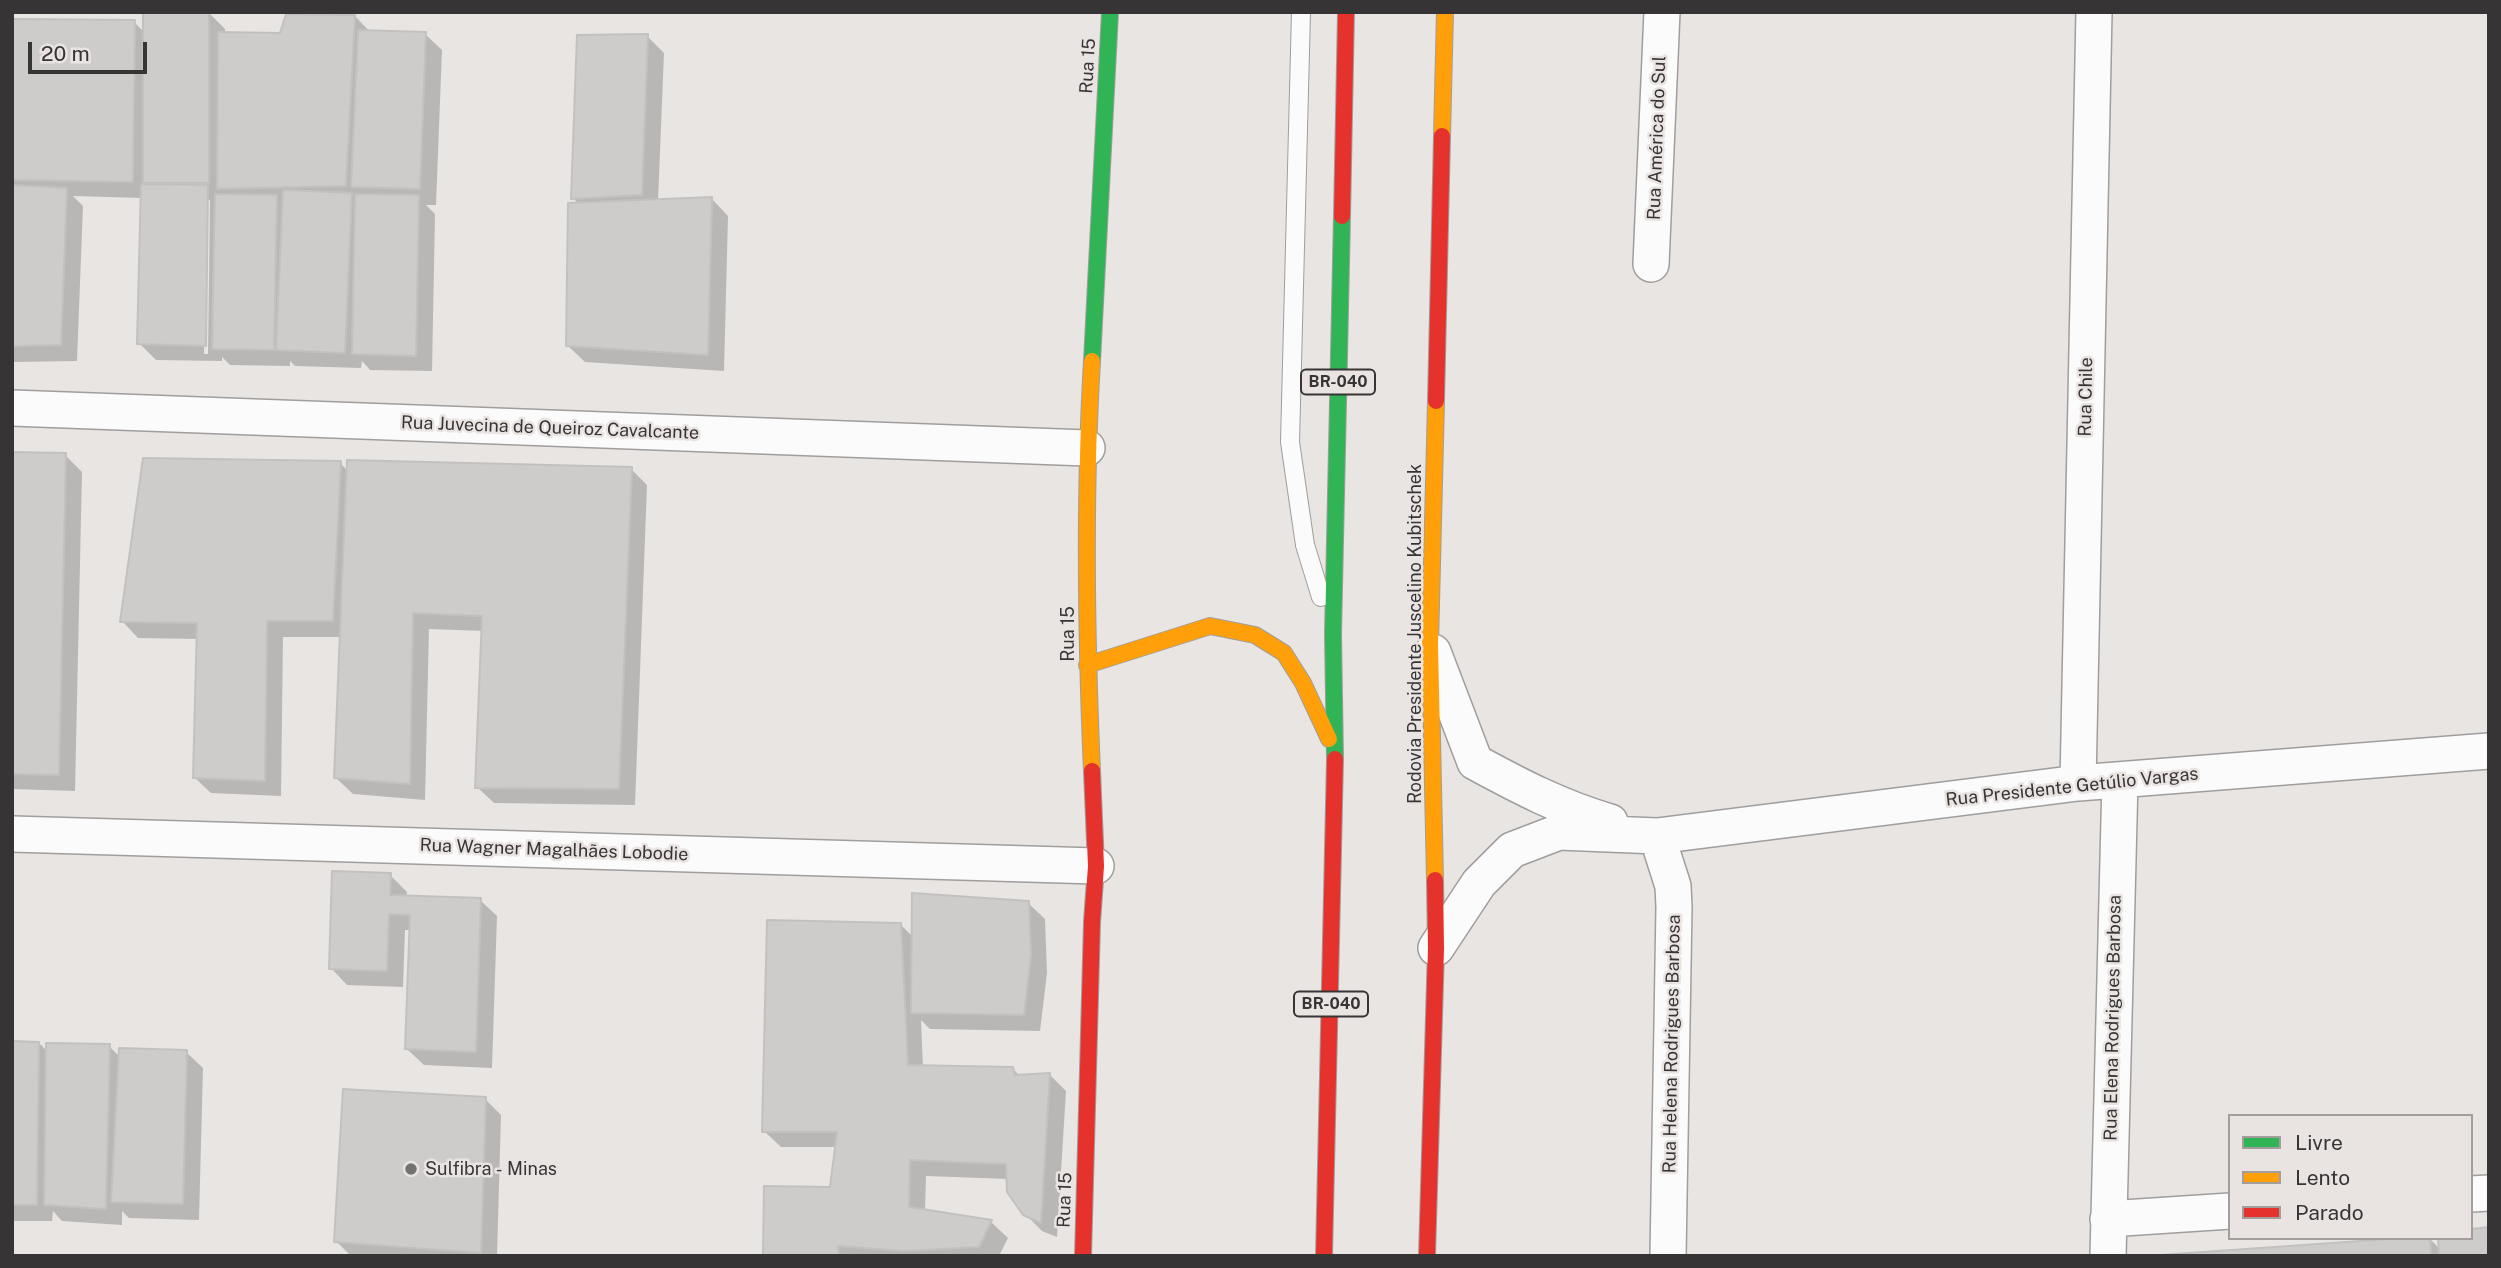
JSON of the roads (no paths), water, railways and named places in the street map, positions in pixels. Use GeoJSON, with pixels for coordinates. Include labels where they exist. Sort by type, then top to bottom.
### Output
{"type":"FeatureCollection","features":[{"type":"Feature","properties":{"kind":"main road","name":"Rua 15"},"geometry":{"type":"LineString","coordinates":[[1083,1256],[1092,922],[1096,866],[1087,664],[1087,448],[1110,12]]}},
{"type":"Feature","properties":{"kind":"main road","name":"BR-040"},"geometry":{"type":"LineString","coordinates":[[1324,1256],[1346,12]]}},
{"type":"Feature","properties":{"kind":"main road","name":"Rodovia Presidente Juscelino Kubitschek"},"geometry":{"type":"LineString","coordinates":[[1427,1256],[1436,948],[1430,644],[1445,12]]}},
{"type":"Feature","properties":{"kind":"main road"},"geometry":{"type":"LineString","coordinates":[[1087,664],[1210,626],[1255,635],[1284,653],[1303,683],[1335,752]]}},
{"type":"Feature","properties":{"kind":"street"},"geometry":{"type":"LineString","coordinates":[[1093,12],[1110,12]]}},
{"type":"Feature","properties":{"kind":"street","name":"Rua América do Sul"},"geometry":{"type":"LineString","coordinates":[[1651,264],[1662,12]]}},
{"type":"Feature","properties":{"kind":"street","name":"Rua Chile"},"geometry":{"type":"LineString","coordinates":[[2078,783],[2094,12]]}},
{"type":"Feature","properties":{"kind":"street","name":"Rua Juvecina de Queiroz Cavalcante"},"geometry":{"type":"LineString","coordinates":[[12,408],[1087,448]]}},
{"type":"Feature","properties":{"kind":"street","name":"Rua Presidente Getúlio Vargas"},"geometry":{"type":"LineString","coordinates":[[1430,644],[1475,762],[1523,789],[1572,811],[1657,836]]}},
{"type":"Feature","properties":{"kind":"street","name":"Rua Presidente Getúlio Vargas"},"geometry":{"type":"LineString","coordinates":[[1436,948],[1479,883],[1512,850],[1559,832],[1657,836],[2078,783],[2489,751]]}},
{"type":"Feature","properties":{"kind":"street","name":"Rua Elena Rodrigues Barbosa"},"geometry":{"type":"LineString","coordinates":[[2108,1256],[2120,780]]}},
{"type":"Feature","properties":{"kind":"street","name":"Rua Wagner Magalhães Lobodie"},"geometry":{"type":"LineString","coordinates":[[12,834],[1096,866]]}},
{"type":"Feature","properties":{"kind":"street","name":"Rua Helena Rodrigues Barbosa"},"geometry":{"type":"LineString","coordinates":[[1657,836],[1673,886],[1674,907],[1668,1256]]}},
{"type":"Feature","properties":{"kind":"street"},"geometry":{"type":"LineString","coordinates":[[2108,1219],[2228,1211]]}},
{"type":"Feature","properties":{"kind":"lane"},"geometry":{"type":"LineString","coordinates":[[1301,12],[1290,442],[1306,545],[1333,634]]}},
{"type":"Feature","properties":{"kind":"place","name":"Sulfibra - Minas"},"geometry":{"type":"Point","coordinates":[411,1169]}}]}
